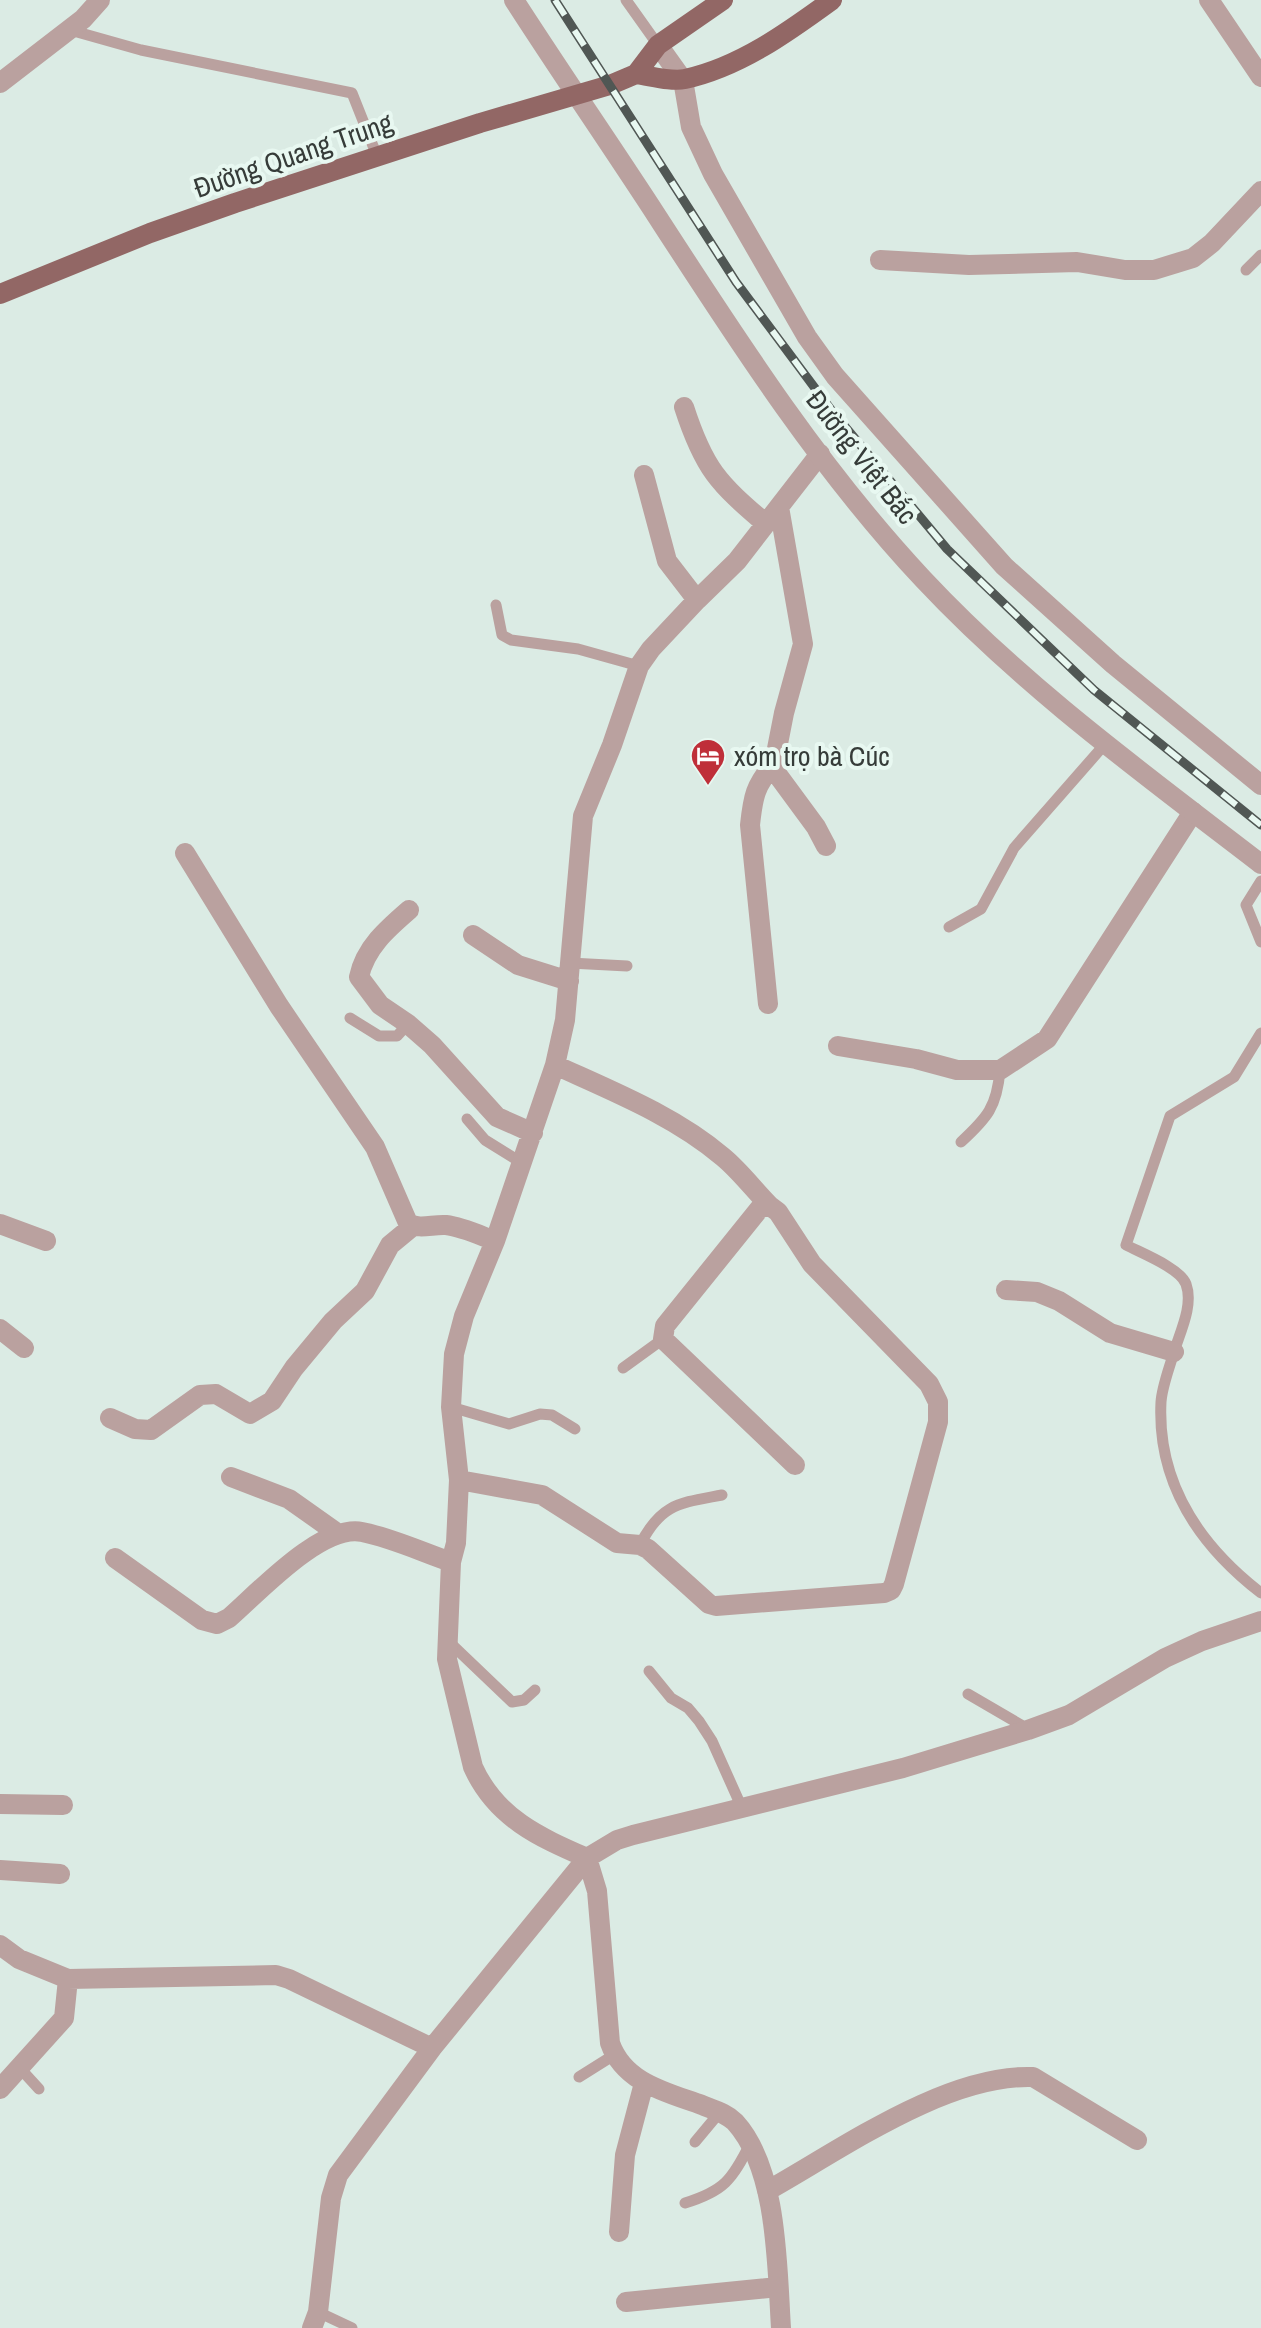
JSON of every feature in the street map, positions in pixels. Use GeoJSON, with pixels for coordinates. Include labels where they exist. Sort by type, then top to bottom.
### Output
{"type":"FeatureCollection","features":[{"type":"Feature","properties":{"kind":"main road"},"geometry":{"type":"LineString","coordinates":[[723,0],[658,45],[636,74],[683,80],[753,53],[832,0]]}},
{"type":"Feature","properties":{"kind":"main road","name":"Đường Quang Trung"},"geometry":{"type":"LineString","coordinates":[[0,294],[150,233],[377,156],[610,85],[636,74]]}},
{"type":"Feature","properties":{"kind":"street"},"geometry":{"type":"LineString","coordinates":[[0,83],[70,30],[100,0]]}},
{"type":"Feature","properties":{"kind":"street","name":"Đường Việt Bắc"},"geometry":{"type":"LineString","coordinates":[[514,0],[751,358],[820,454],[923,578],[991,645],[1077,722],[1261,864]]}},
{"type":"Feature","properties":{"kind":"street"},"geometry":{"type":"LineString","coordinates":[[1209,0],[1261,77]]}},
{"type":"Feature","properties":{"kind":"street"},"geometry":{"type":"LineString","coordinates":[[658,45],[683,80],[691,127],[713,174],[807,337],[835,376],[1004,566],[1113,664],[1258,776]]}},
{"type":"Feature","properties":{"kind":"street"},"geometry":{"type":"LineString","coordinates":[[880,260],[969,265],[1077,262],[1125,270],[1154,270],[1193,258],[1212,243],[1261,191]]}},
{"type":"Feature","properties":{"kind":"street"},"geometry":{"type":"LineString","coordinates":[[684,407],[706,465],[717,480],[766,524]]}},
{"type":"Feature","properties":{"kind":"street"},"geometry":{"type":"LineString","coordinates":[[781,2328],[777,2249],[767,2191],[750,2143],[733,2121],[720,2112],[644,2083],[630,2075],[614,2055],[610,2043],[597,1891],[587,1858],[536,1835],[505,1812],[481,1784],[473,1767],[447,1659],[446,1638],[459,1480],[451,1407],[454,1354],[464,1316],[495,1241],[555,1065],[565,1020],[583,816],[639,666],[651,649],[737,561],[820,454]]}},
{"type":"Feature","properties":{"kind":"street"},"geometry":{"type":"LineString","coordinates":[[644,475],[667,561],[697,600]]}},
{"type":"Feature","properties":{"kind":"street"},"geometry":{"type":"LineString","coordinates":[[779,507],[803,644],[774,764],[777,774],[816,827],[826,846]]}},
{"type":"Feature","properties":{"kind":"street"},"geometry":{"type":"LineString","coordinates":[[768,1004],[750,825],[752,804],[760,779],[774,764]]}},
{"type":"Feature","properties":{"kind":"street"},"geometry":{"type":"LineString","coordinates":[[838,1046],[916,1059],[957,1070],[1000,1070],[1013,1064],[1047,1039],[1193,812]]}},
{"type":"Feature","properties":{"kind":"street"},"geometry":{"type":"LineString","coordinates":[[185,853],[279,1006],[375,1147],[408,1223],[413,1226],[445,1225],[495,1241]]}},
{"type":"Feature","properties":{"kind":"street"},"geometry":{"type":"LineString","coordinates":[[409,910],[386,930],[362,960],[359,977],[380,1005],[432,1045],[497,1117],[533,1133]]}},
{"type":"Feature","properties":{"kind":"street"},"geometry":{"type":"LineString","coordinates":[[473,935],[518,965],[569,972]]}},
{"type":"Feature","properties":{"kind":"street"},"geometry":{"type":"LineString","coordinates":[[459,1480],[542,1495],[617,1543],[640,1545],[648,1549],[704,1601],[716,1606],[884,1593],[891,1590],[894,1584],[938,1422],[938,1402],[929,1384],[812,1264],[778,1212],[724,1158],[698,1138],[617,1093],[555,1065]]}},
{"type":"Feature","properties":{"kind":"street"},"geometry":{"type":"LineString","coordinates":[[770,1206],[760,1208],[665,1326],[663,1339],[795,1465]]}},
{"type":"Feature","properties":{"kind":"street"},"geometry":{"type":"LineString","coordinates":[[0,1224],[46,1241]]}},
{"type":"Feature","properties":{"kind":"street"},"geometry":{"type":"LineString","coordinates":[[110,1418],[135,1429],[151,1430],[200,1395],[216,1394],[250,1414],[272,1401],[294,1368],[333,1321],[365,1291],[390,1245],[413,1226]]}},
{"type":"Feature","properties":{"kind":"street"},"geometry":{"type":"LineString","coordinates":[[1006,1290],[1037,1292],[1059,1301],[1110,1333],[1174,1352]]}},
{"type":"Feature","properties":{"kind":"street"},"geometry":{"type":"LineString","coordinates":[[0,1329],[24,1348]]}},
{"type":"Feature","properties":{"kind":"street"},"geometry":{"type":"LineString","coordinates":[[231,1477],[289,1499],[337,1533]]}},
{"type":"Feature","properties":{"kind":"street"},"geometry":{"type":"LineString","coordinates":[[115,1558],[202,1620],[217,1624],[229,1618],[315,1544],[337,1533],[360,1531],[451,1562]]}},
{"type":"Feature","properties":{"kind":"street"},"geometry":{"type":"LineString","coordinates":[[315,2320],[331,2198],[338,2175],[432,2048],[587,1858],[625,1838],[903,1768],[1028,1730],[1069,1715],[1165,1658],[1202,1641],[1261,1621]]}},
{"type":"Feature","properties":{"kind":"street"},"geometry":{"type":"LineString","coordinates":[[0,1804],[63,1805]]}},
{"type":"Feature","properties":{"kind":"street"},"geometry":{"type":"LineString","coordinates":[[0,1870],[60,1874]]}},
{"type":"Feature","properties":{"kind":"street"},"geometry":{"type":"LineString","coordinates":[[0,1945],[19,1959],[68,1979],[276,1975],[432,2048]]}},
{"type":"Feature","properties":{"kind":"street"},"geometry":{"type":"LineString","coordinates":[[0,2089],[64,2018],[68,1979]]}},
{"type":"Feature","properties":{"kind":"street"},"geometry":{"type":"LineString","coordinates":[[767,2191],[920,2105],[971,2085],[1015,2077],[1033,2077],[1137,2140]]}},
{"type":"Feature","properties":{"kind":"street"},"geometry":{"type":"LineString","coordinates":[[619,2232],[625,2155],[644,2083]]}},
{"type":"Feature","properties":{"kind":"street"},"geometry":{"type":"LineString","coordinates":[[626,2302],[778,2287]]}},
{"type":"Feature","properties":{"kind":"lane"},"geometry":{"type":"LineString","coordinates":[[626,0],[658,45]]}},
{"type":"Feature","properties":{"kind":"lane"},"geometry":{"type":"LineString","coordinates":[[70,30],[141,50],[352,93],[377,156]]}},
{"type":"Feature","properties":{"kind":"lane"},"geometry":{"type":"LineString","coordinates":[[1246,270],[1261,255]]}},
{"type":"Feature","properties":{"kind":"lane"},"geometry":{"type":"LineString","coordinates":[[496,605],[502,635],[511,640],[578,649],[639,666]]}},
{"type":"Feature","properties":{"kind":"lane"},"geometry":{"type":"LineString","coordinates":[[949,927],[981,909],[1014,848],[1105,744]]}},
{"type":"Feature","properties":{"kind":"lane"},"geometry":{"type":"LineString","coordinates":[[1261,881],[1246,905],[1261,942]]}},
{"type":"Feature","properties":{"kind":"lane"},"geometry":{"type":"LineString","coordinates":[[569,972],[627,966]]}},
{"type":"Feature","properties":{"kind":"lane"},"geometry":{"type":"LineString","coordinates":[[350,1018],[379,1036],[397,1036],[408,1024]]}},
{"type":"Feature","properties":{"kind":"lane"},"geometry":{"type":"LineString","coordinates":[[1261,1033],[1234,1077],[1170,1116],[1126,1245],[1178,1273],[1186,1282],[1185,1322],[1161,1399],[1162,1443],[1176,1492],[1201,1535],[1234,1572],[1261,1593]]}},
{"type":"Feature","properties":{"kind":"lane"},"geometry":{"type":"LineString","coordinates":[[961,1142],[986,1119],[998,1095],[1000,1070]]}},
{"type":"Feature","properties":{"kind":"lane"},"geometry":{"type":"LineString","coordinates":[[467,1119],[485,1140],[522,1163]]}},
{"type":"Feature","properties":{"kind":"lane"},"geometry":{"type":"LineString","coordinates":[[623,1368],[663,1339]]}},
{"type":"Feature","properties":{"kind":"lane"},"geometry":{"type":"LineString","coordinates":[[451,1407],[509,1424],[540,1414],[552,1415],[575,1429]]}},
{"type":"Feature","properties":{"kind":"lane"},"geometry":{"type":"LineString","coordinates":[[640,1545],[651,1524],[669,1508],[722,1495]]}},
{"type":"Feature","properties":{"kind":"lane"},"geometry":{"type":"LineString","coordinates":[[446,1638],[512,1702],[524,1700],[535,1690]]}},
{"type":"Feature","properties":{"kind":"lane"},"geometry":{"type":"LineString","coordinates":[[649,1671],[671,1698],[688,1708],[699,1721],[712,1741],[742,1808]]}},
{"type":"Feature","properties":{"kind":"lane"},"geometry":{"type":"LineString","coordinates":[[968,1694],[1028,1730]]}},
{"type":"Feature","properties":{"kind":"lane"},"geometry":{"type":"LineString","coordinates":[[579,2077],[614,2055]]}},
{"type":"Feature","properties":{"kind":"lane"},"geometry":{"type":"LineString","coordinates":[[18,2066],[39,2089]]}},
{"type":"Feature","properties":{"kind":"lane"},"geometry":{"type":"LineString","coordinates":[[695,2142],[720,2112]]}},
{"type":"Feature","properties":{"kind":"lane"},"geometry":{"type":"LineString","coordinates":[[685,2203],[712,2194],[735,2173],[750,2143]]}},
{"type":"Feature","properties":{"kind":"lane"},"geometry":{"type":"LineString","coordinates":[[315,2320],[352,2328]]}},
{"type":"Feature","properties":{"kind":"railway"},"geometry":{"type":"LineString","coordinates":[[555,0],[736,282],[832,411],[947,549],[1094,690],[1261,825]]}},
{"type":"Feature","properties":{"kind":"place","name":"xóm trọ bà Cúc"},"geometry":{"type":"Point","coordinates":[708,787]}}]}
